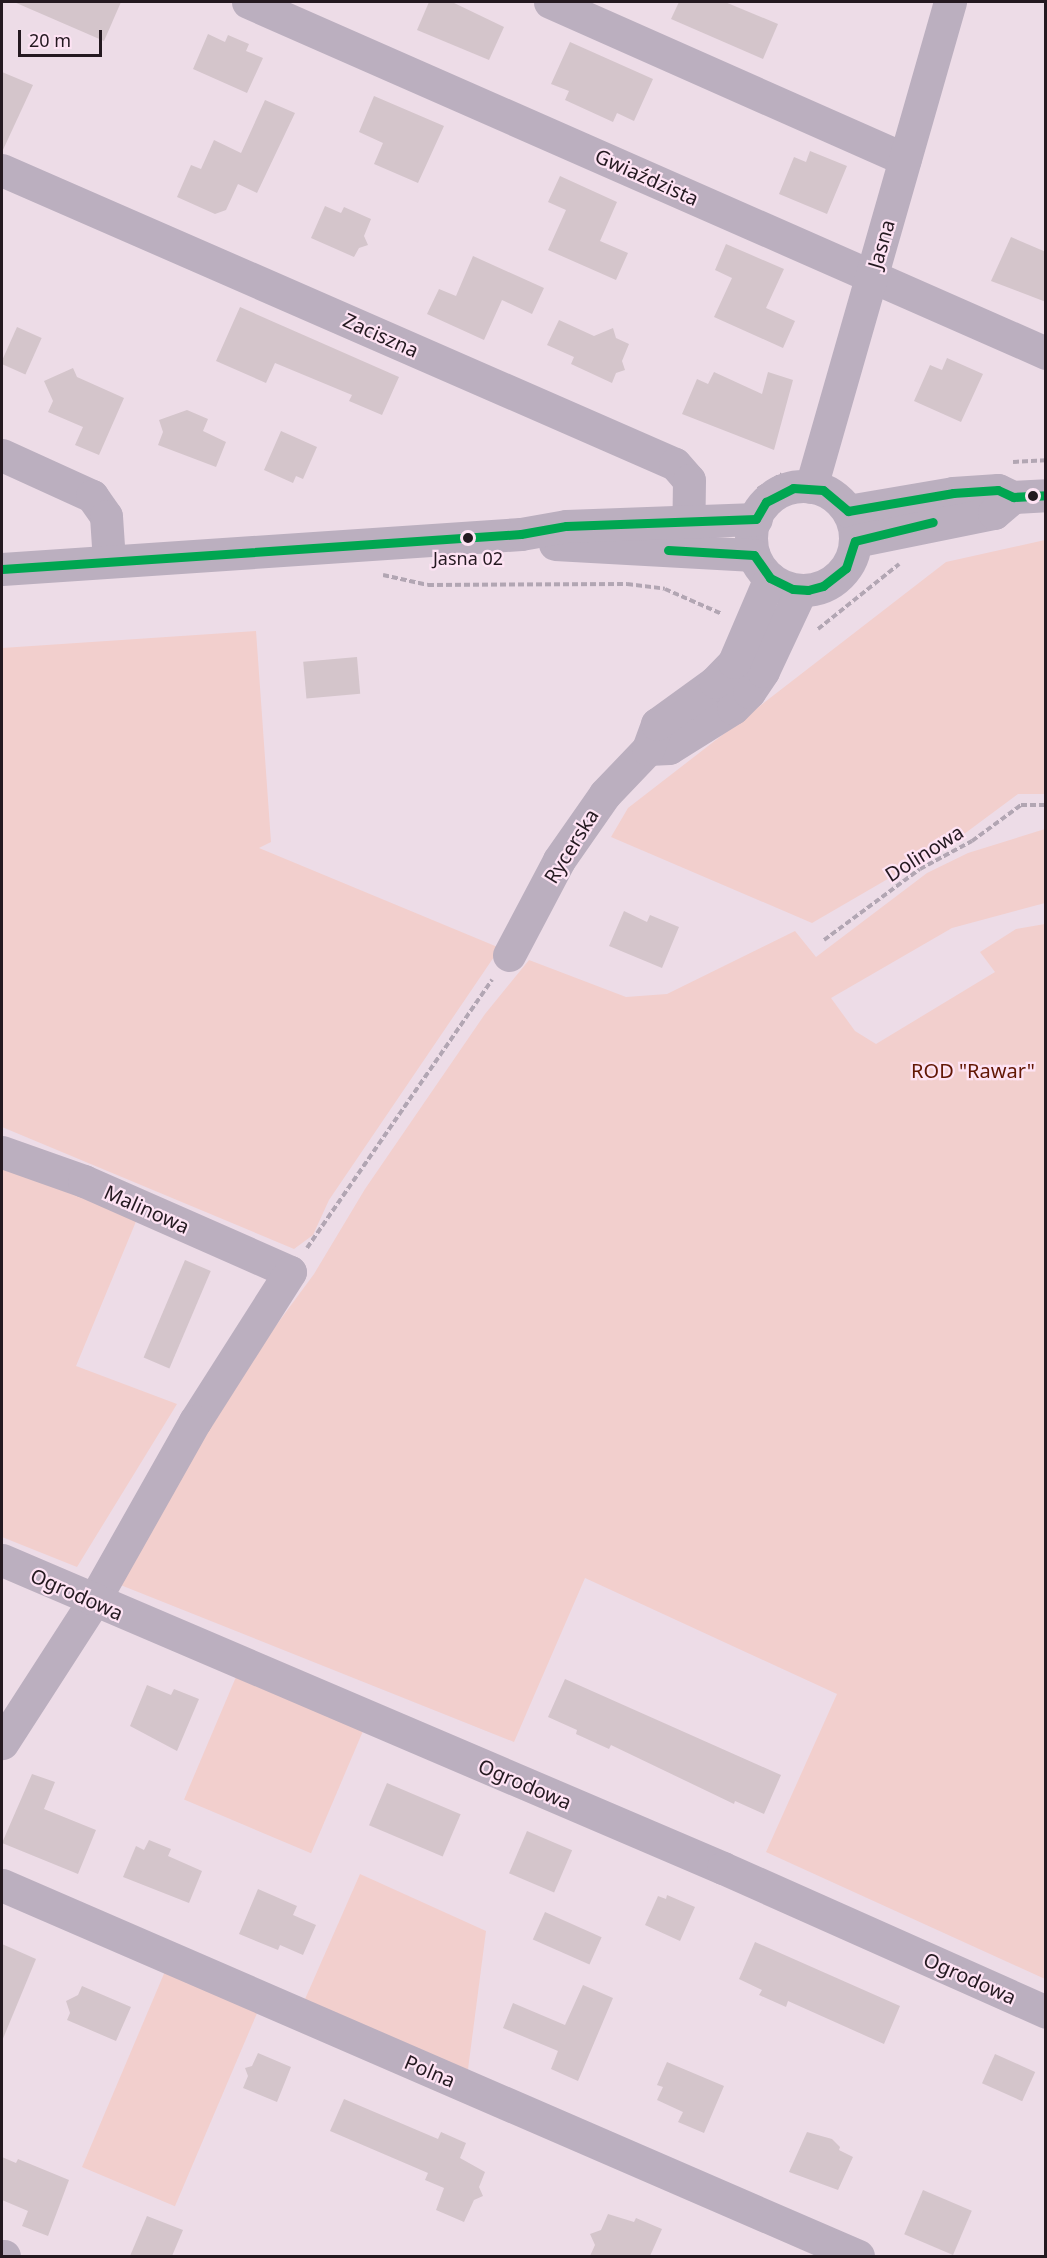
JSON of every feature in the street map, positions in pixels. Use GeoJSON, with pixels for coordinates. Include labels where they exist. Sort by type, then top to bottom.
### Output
{"type":"FeatureCollection","features":[{"type":"Feature","properties":{"kind":"street","name":"Gwiaździsta"},"geometry":{"type":"LineString","coordinates":[[248,2],[1046,353]]}},
{"type":"Feature","properties":{"kind":"street"},"geometry":{"type":"LineString","coordinates":[[550,2],[905,159]]}},
{"type":"Feature","properties":{"kind":"street","name":"Jasna"},"geometry":{"type":"LineString","coordinates":[[811,487],[950,2]]}},
{"type":"Feature","properties":{"kind":"street","name":"Zaciszna"},"geometry":{"type":"LineString","coordinates":[[2,170],[675,464],[688,480],[689,536]]}},
{"type":"Feature","properties":{"kind":"street"},"geometry":{"type":"LineString","coordinates":[[2,455],[92,496],[106,516],[109,561]]}},
{"type":"Feature","properties":{"kind":"street"},"geometry":{"type":"LineString","coordinates":[[689,536],[762,567],[801,590],[823,586],[836,579],[846,568],[851,526],[831,494],[811,487],[779,493],[766,502],[752,530],[762,567]]}},
{"type":"Feature","properties":{"kind":"street"},"geometry":{"type":"LineString","coordinates":[[851,526],[994,513],[1013,497],[1046,495]]}},
{"type":"Feature","properties":{"kind":"street"},"geometry":{"type":"LineString","coordinates":[[2,568],[521,534],[568,546],[689,536],[756,519]]}},
{"type":"Feature","properties":{"kind":"street","name":"Rycerska"},"geometry":{"type":"LineString","coordinates":[[710,704],[734,662],[762,567]]}},
{"type":"Feature","properties":{"kind":"street","name":"Rycerska"},"geometry":{"type":"LineString","coordinates":[[509,955],[559,860],[585,821],[648,749],[657,724],[710,704],[733,708],[758,680],[801,590]]}},
{"type":"Feature","properties":{"kind":"street","name":"Malinowa"},"geometry":{"type":"LineString","coordinates":[[2,1152],[84,1181],[290,1272]]}},
{"type":"Feature","properties":{"kind":"street"},"geometry":{"type":"LineString","coordinates":[[2,1743],[93,1602],[195,1421],[290,1272]]}},
{"type":"Feature","properties":{"kind":"street","name":"Ogrodowa"},"geometry":{"type":"LineString","coordinates":[[2,1560],[93,1602],[723,1868],[1046,2012]]}},
{"type":"Feature","properties":{"kind":"street","name":"Polna"},"geometry":{"type":"LineString","coordinates":[[2,1885],[858,2256]]}},
{"type":"Feature","properties":{"kind":"path"},"geometry":{"type":"LineString","coordinates":[[1004,462],[1046,460]]}},
{"type":"Feature","properties":{"kind":"path"},"geometry":{"type":"LineString","coordinates":[[810,635],[908,559]]}},
{"type":"Feature","properties":{"kind":"path"},"geometry":{"type":"LineString","coordinates":[[376,573],[429,585],[627,584],[672,591],[732,619]]}},
{"type":"Feature","properties":{"kind":"path","name":"Dolinowa"},"geometry":{"type":"LineString","coordinates":[[824,940],[920,869],[972,842],[1022,805],[1046,805]]}},
{"type":"Feature","properties":{"kind":"path"},"geometry":{"type":"LineString","coordinates":[[290,1272],[509,955]]}},
{"type":"Feature","properties":{"kind":"green space"},"geometry":{"type":"Polygon","coordinates":[[[1045,540],[1045,794],[1018,794],[960,837],[812,923],[611,837],[628,808],[946,562],[1045,540]]]}},
{"type":"Feature","properties":{"kind":"green space"},"geometry":{"type":"Polygon","coordinates":[[[256,631],[271,842],[259,848],[500,948],[329,1200],[313,1235],[294,1249],[2,1127],[2,648],[256,631]]]}},
{"type":"Feature","properties":{"kind":"green space","name":"ROD \"Rawar\""},"geometry":{"type":"Polygon","coordinates":[[[1045,829],[1045,903],[952,928],[831,998],[855,1031],[876,1044],[995,972],[980,952],[1016,929],[1045,924],[1045,1979],[766,1852],[837,1694],[585,1578],[514,1742],[118,1584],[232,1385],[314,1274],[365,1189],[485,1014],[529,960],[626,997],[667,994],[795,931],[816,957],[927,873],[968,853],[1045,829]]]}},
{"type":"Feature","properties":{"kind":"green space"},"geometry":{"type":"Polygon","coordinates":[[[2,1165],[137,1219],[76,1366],[177,1404],[77,1567],[2,1537],[2,1165]]]}},
{"type":"Feature","properties":{"kind":"green space"},"geometry":{"type":"Polygon","coordinates":[[[236,1677],[363,1731],[311,1853],[184,1799],[236,1677]]]}},
{"type":"Feature","properties":{"kind":"green space"},"geometry":{"type":"Polygon","coordinates":[[[360,1874],[486,1931],[467,2077],[302,2006],[360,1874]]]}},
{"type":"Feature","properties":{"kind":"green space"},"geometry":{"type":"Polygon","coordinates":[[[166,1969],[259,2008],[175,2206],[82,2167],[166,1969]]]}},
{"type":"Feature","properties":{"kind":"building"},"geometry":{"type":"Polygon","coordinates":[[[14,2],[121,2],[104,41],[14,2]]]}},
{"type":"Feature","properties":{"kind":"building"},"geometry":{"type":"Polygon","coordinates":[[[429,2],[452,2],[504,27],[489,60],[417,30],[429,2]]]}},
{"type":"Feature","properties":{"kind":"building"},"geometry":{"type":"Polygon","coordinates":[[[679,2],[725,2],[778,24],[763,59],[671,19],[679,2]]]}},
{"type":"Feature","properties":{"kind":"building"},"geometry":{"type":"Polygon","coordinates":[[[208,34],[225,42],[228,35],[249,44],[246,51],[263,58],[247,93],[193,69],[208,34]]]}},
{"type":"Feature","properties":{"kind":"building"},"geometry":{"type":"Polygon","coordinates":[[[570,42],[653,79],[634,121],[617,113],[613,122],[565,100],[569,91],[551,84],[570,42]]]}},
{"type":"Feature","properties":{"kind":"building"},"geometry":{"type":"Polygon","coordinates":[[[2,72],[33,85],[2,152],[2,72]]]}},
{"type":"Feature","properties":{"kind":"building"},"geometry":{"type":"Polygon","coordinates":[[[374,96],[444,126],[418,183],[374,164],[383,143],[359,132],[374,96]]]}},
{"type":"Feature","properties":{"kind":"building"},"geometry":{"type":"Polygon","coordinates":[[[265,100],[295,113],[257,193],[238,184],[226,210],[215,214],[177,197],[191,165],[201,169],[214,140],[241,153],[265,100]]]}},
{"type":"Feature","properties":{"kind":"building"},"geometry":{"type":"Polygon","coordinates":[[[810,151],[847,166],[827,214],[779,194],[794,157],[806,162],[810,151]]]}},
{"type":"Feature","properties":{"kind":"building"},"geometry":{"type":"Polygon","coordinates":[[[560,176],[617,202],[600,241],[628,253],[616,280],[548,250],[566,210],[548,202],[560,176]]]}},
{"type":"Feature","properties":{"kind":"building"},"geometry":{"type":"Polygon","coordinates":[[[325,206],[341,213],[344,207],[371,219],[364,236],[368,245],[359,248],[354,257],[311,238],[325,206]]]}},
{"type":"Feature","properties":{"kind":"building"},"geometry":{"type":"Polygon","coordinates":[[[1011,237],[1046,252],[1046,302],[991,281],[1011,237]]]}},
{"type":"Feature","properties":{"kind":"building"},"geometry":{"type":"Polygon","coordinates":[[[726,244],[784,269],[766,308],[795,321],[783,348],[714,317],[732,278],[715,270],[726,244]]]}},
{"type":"Feature","properties":{"kind":"building"},"geometry":{"type":"Polygon","coordinates":[[[473,256],[544,288],[532,314],[502,300],[484,340],[427,314],[439,289],[456,296],[473,256]]]}},
{"type":"Feature","properties":{"kind":"building"},"geometry":{"type":"Polygon","coordinates":[[[240,307],[399,377],[382,415],[349,401],[352,395],[275,363],[266,383],[216,361],[240,307]]]}},
{"type":"Feature","properties":{"kind":"building"},"geometry":{"type":"Polygon","coordinates":[[[559,320],[594,336],[613,328],[616,338],[629,344],[622,361],[625,370],[616,373],[612,383],[571,364],[574,357],[547,345],[559,320]]]}},
{"type":"Feature","properties":{"kind":"building"},"geometry":{"type":"Polygon","coordinates":[[[17,327],[42,338],[25,375],[2,364],[17,327]]]}},
{"type":"Feature","properties":{"kind":"building"},"geometry":{"type":"Polygon","coordinates":[[[947,358],[983,374],[961,422],[914,401],[930,365],[942,370],[947,358]]]}},
{"type":"Feature","properties":{"kind":"building"},"geometry":{"type":"Polygon","coordinates":[[[73,368],[77,377],[124,398],[99,455],[75,445],[83,427],[48,412],[53,401],[44,381],[73,368]]]}},
{"type":"Feature","properties":{"kind":"building"},"geometry":{"type":"Polygon","coordinates":[[[714,372],[762,394],[768,372],[793,380],[774,450],[682,414],[697,379],[708,384],[714,372]]]}},
{"type":"Feature","properties":{"kind":"building"},"geometry":{"type":"Polygon","coordinates":[[[187,410],[208,419],[203,431],[226,442],[216,467],[158,445],[163,432],[159,420],[187,410]]]}},
{"type":"Feature","properties":{"kind":"building"},"geometry":{"type":"Polygon","coordinates":[[[281,431],[317,447],[303,479],[296,476],[293,483],[264,470],[281,431]]]}},
{"type":"Feature","properties":{"kind":"building"},"geometry":{"type":"Polygon","coordinates":[[[357,657],[360,694],[306,699],[303,662],[357,657]]]}},
{"type":"Feature","properties":{"kind":"building"},"geometry":{"type":"Polygon","coordinates":[[[624,911],[647,922],[650,915],[679,927],[662,968],[609,946],[624,911]]]}},
{"type":"Feature","properties":{"kind":"building"},"geometry":{"type":"Polygon","coordinates":[[[185,1260],[211,1271],[169,1369],[144,1358],[185,1260]]]}},
{"type":"Feature","properties":{"kind":"building"},"geometry":{"type":"Polygon","coordinates":[[[565,1679],[781,1775],[764,1814],[735,1801],[734,1804],[611,1745],[609,1749],[576,1734],[577,1730],[548,1717],[565,1679]]]}},
{"type":"Feature","properties":{"kind":"building"},"geometry":{"type":"Polygon","coordinates":[[[147,1685],[171,1695],[174,1689],[199,1699],[177,1751],[130,1726],[147,1685]]]}},
{"type":"Feature","properties":{"kind":"building"},"geometry":{"type":"Polygon","coordinates":[[[32,1774],[55,1782],[44,1809],[96,1830],[78,1874],[2,1843],[32,1774]]]}},
{"type":"Feature","properties":{"kind":"building"},"geometry":{"type":"Polygon","coordinates":[[[387,1783],[461,1814],[443,1857],[369,1825],[387,1783]]]}},
{"type":"Feature","properties":{"kind":"building"},"geometry":{"type":"Polygon","coordinates":[[[527,1831],[572,1850],[554,1892],[509,1873],[527,1831]]]}},
{"type":"Feature","properties":{"kind":"building"},"geometry":{"type":"Polygon","coordinates":[[[149,1840],[171,1849],[168,1856],[202,1871],[189,1903],[123,1877],[136,1846],[144,1850],[149,1840]]]}},
{"type":"Feature","properties":{"kind":"building"},"geometry":{"type":"Polygon","coordinates":[[[258,1889],[297,1906],[293,1915],[316,1925],[303,1955],[280,1945],[278,1950],[239,1934],[258,1889]]]}},
{"type":"Feature","properties":{"kind":"building"},"geometry":{"type":"Polygon","coordinates":[[[667,1895],[695,1907],[680,1941],[645,1925],[658,1896],[666,1899],[667,1895]]]}},
{"type":"Feature","properties":{"kind":"building"},"geometry":{"type":"Polygon","coordinates":[[[545,1912],[602,1937],[589,1965],[533,1939],[545,1912]]]}},
{"type":"Feature","properties":{"kind":"building"},"geometry":{"type":"Polygon","coordinates":[[[755,1942],[900,2006],[884,2044],[788,2001],[786,2007],[759,1995],[762,1990],[739,1979],[755,1942]]]}},
{"type":"Feature","properties":{"kind":"building"},"geometry":{"type":"Polygon","coordinates":[[[2,1944],[36,1959],[2,2041],[2,1944]]]}},
{"type":"Feature","properties":{"kind":"building"},"geometry":{"type":"Polygon","coordinates":[[[583,1985],[613,1998],[578,2081],[551,2069],[558,2051],[503,2028],[513,2003],[565,2025],[583,1985]]]}},
{"type":"Feature","properties":{"kind":"building"},"geometry":{"type":"Polygon","coordinates":[[[82,1986],[131,2007],[116,2041],[67,2020],[70,2013],[66,2001],[78,1995],[82,1986]]]}},
{"type":"Feature","properties":{"kind":"building"},"geometry":{"type":"Polygon","coordinates":[[[258,2053],[291,2067],[277,2102],[243,2088],[248,2076],[245,2068],[252,2066],[258,2053]]]}},
{"type":"Feature","properties":{"kind":"building"},"geometry":{"type":"Polygon","coordinates":[[[995,2054],[1035,2072],[1022,2101],[982,2083],[995,2054]]]}},
{"type":"Feature","properties":{"kind":"building"},"geometry":{"type":"Polygon","coordinates":[[[667,2062],[724,2086],[704,2133],[678,2122],[683,2112],[657,2100],[663,2087],[657,2085],[667,2062]]]}},
{"type":"Feature","properties":{"kind":"building"},"geometry":{"type":"Polygon","coordinates":[[[344,2099],[438,2139],[441,2132],[466,2143],[460,2158],[485,2172],[479,2187],[483,2196],[474,2200],[464,2222],[436,2210],[444,2188],[425,2180],[428,2173],[330,2131],[344,2099]]]}},
{"type":"Feature","properties":{"kind":"building"},"geometry":{"type":"Polygon","coordinates":[[[807,2132],[832,2139],[840,2147],[839,2150],[853,2157],[838,2190],[789,2172],[807,2132]]]}},
{"type":"Feature","properties":{"kind":"building"},"geometry":{"type":"Polygon","coordinates":[[[2,2157],[16,2163],[18,2159],[69,2180],[48,2236],[22,2226],[28,2211],[2,2200],[2,2157]]]}},
{"type":"Feature","properties":{"kind":"building"},"geometry":{"type":"Polygon","coordinates":[[[923,2190],[972,2211],[953,2255],[904,2234],[923,2190]]]}},
{"type":"Feature","properties":{"kind":"building"},"geometry":{"type":"Polygon","coordinates":[[[608,2214],[634,2222],[636,2218],[662,2229],[650,2256],[590,2256],[595,2245],[590,2234],[601,2230],[608,2214]]]}},
{"type":"Feature","properties":{"kind":"building"},"geometry":{"type":"Polygon","coordinates":[[[147,2216],[183,2230],[172,2256],[130,2256],[147,2216]]]}},
{"type":"Feature","properties":{"kind":"transit line"},"geometry":{"type":"LineString","coordinates":[[2,569],[521,534],[566,526],[756,519],[766,502],[793,488],[823,490],[848,511],[953,493],[998,490],[1013,497],[1046,495]]}},
{"type":"Feature","properties":{"kind":"transit line"},"geometry":{"type":"LineString","coordinates":[[668,550],[754,555],[770,578],[793,589],[808,590],[823,586],[846,568],[855,541],[933,522]]}},
{"type":"Feature","properties":{"kind":"place","name":"Jasna 02"},"geometry":{"type":"Point","coordinates":[468,538]}}]}
